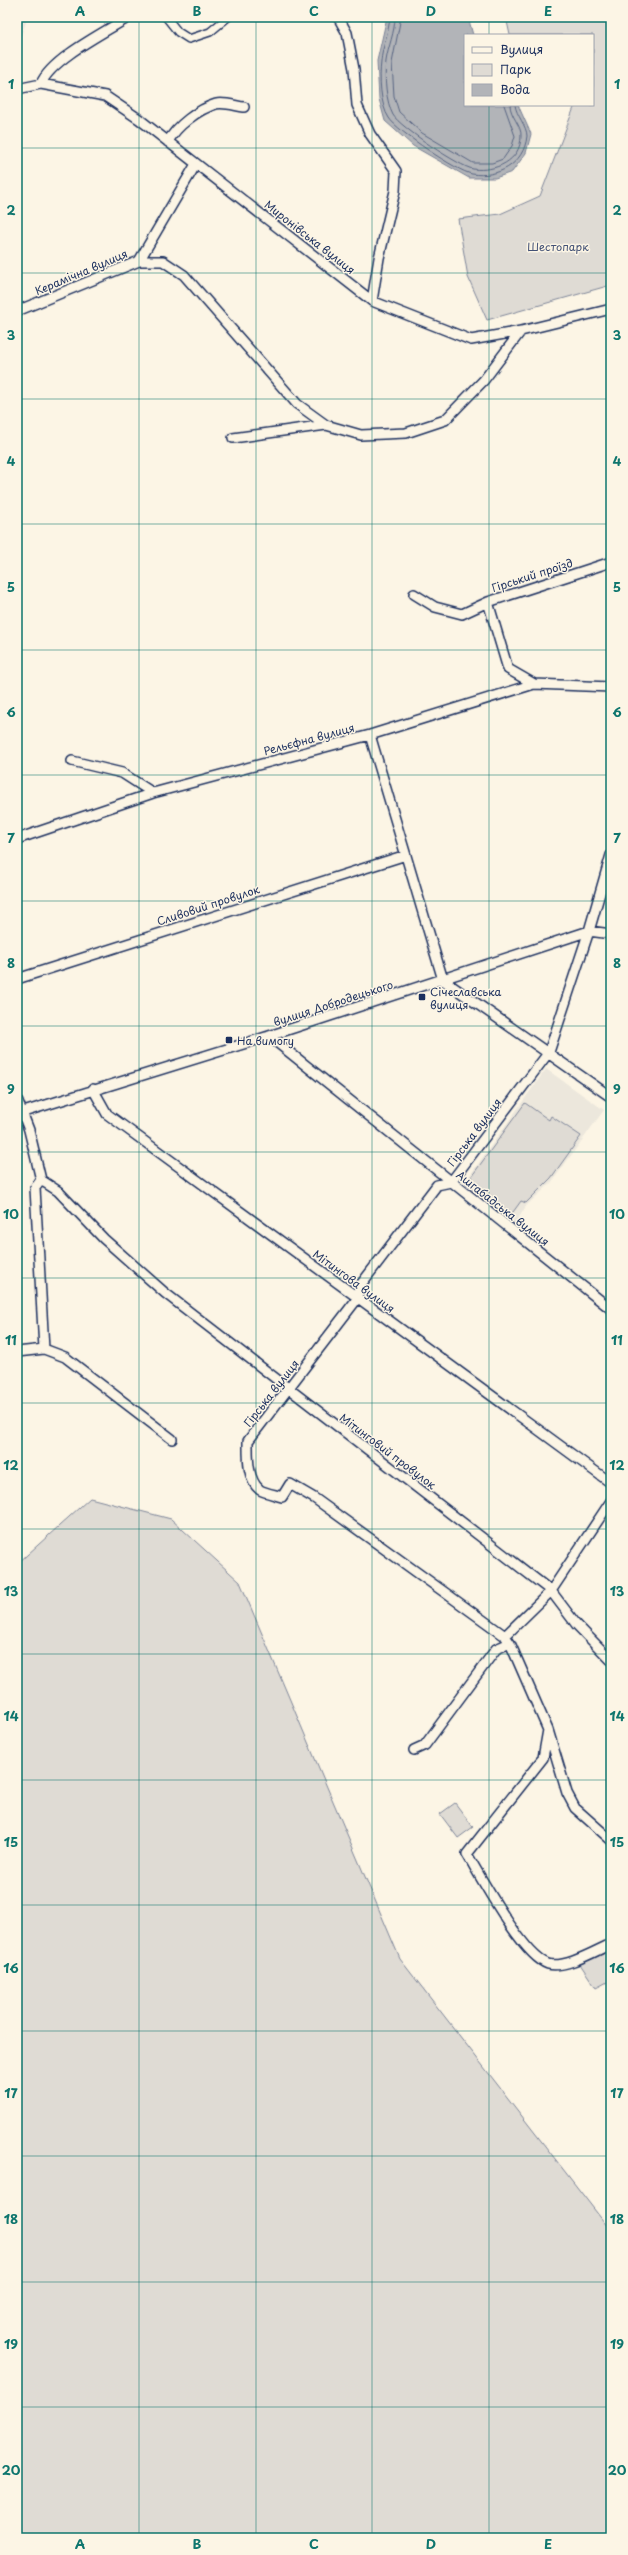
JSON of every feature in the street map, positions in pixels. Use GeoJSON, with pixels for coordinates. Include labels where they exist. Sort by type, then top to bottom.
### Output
{"type":"FeatureCollection","features":[{"type":"Feature","properties":{"kind":"street"},"geometry":{"type":"LineString","coordinates":[[41,84],[44,75],[70,55],[129,17]]}},
{"type":"Feature","properties":{"kind":"street"},"geometry":{"type":"LineString","coordinates":[[166,17],[178,32],[189,38],[210,32],[228,17]]}},
{"type":"Feature","properties":{"kind":"street"},"geometry":{"type":"LineString","coordinates":[[338,17],[346,33],[354,69],[357,104],[370,134],[396,171],[395,191],[379,258],[372,301]]}},
{"type":"Feature","properties":{"kind":"street","name":"Миронівська вулиця"},"geometry":{"type":"LineString","coordinates":[[17,89],[41,84],[105,96],[168,142],[372,301],[471,340],[521,331],[611,309]]}},
{"type":"Feature","properties":{"kind":"street"},"geometry":{"type":"LineString","coordinates":[[168,142],[173,133],[197,115],[217,104],[244,108]]}},
{"type":"Feature","properties":{"kind":"street","name":"Керамічна вулиця"},"geometry":{"type":"LineString","coordinates":[[17,312],[139,261],[196,164]]}},
{"type":"Feature","properties":{"kind":"street"},"geometry":{"type":"LineString","coordinates":[[139,261],[162,261],[184,275],[297,404],[326,425],[361,435],[406,433],[445,420],[484,380],[521,331]]}},
{"type":"Feature","properties":{"kind":"street"},"geometry":{"type":"LineString","coordinates":[[233,438],[326,425]]}},
{"type":"Feature","properties":{"kind":"street","name":"Гірський проїзд"},"geometry":{"type":"LineString","coordinates":[[534,684],[508,669],[488,602],[611,562]]}},
{"type":"Feature","properties":{"kind":"street"},"geometry":{"type":"LineString","coordinates":[[414,594],[435,607],[462,614],[488,602]]}},
{"type":"Feature","properties":{"kind":"street","name":"Рельєфна вулиця"},"geometry":{"type":"LineString","coordinates":[[17,839],[153,793],[370,735],[534,684],[611,687]]}},
{"type":"Feature","properties":{"kind":"street"},"geometry":{"type":"LineString","coordinates":[[370,735],[443,980],[549,1052],[611,1097]]}},
{"type":"Feature","properties":{"kind":"street"},"geometry":{"type":"LineString","coordinates":[[72,761],[122,774],[153,793]]}},
{"type":"Feature","properties":{"kind":"street","name":"Сливовий провулок"},"geometry":{"type":"LineString","coordinates":[[17,979],[406,855]]}},
{"type":"Feature","properties":{"kind":"street","name":"Гірська вулиця"},"geometry":{"type":"LineString","coordinates":[[508,1639],[314,1498],[290,1484],[282,1497],[260,1490],[253,1480],[249,1466],[248,1441],[289,1390],[357,1299],[360,1286],[437,1185],[451,1182],[549,1052],[589,931],[611,855]]}},
{"type":"Feature","properties":{"kind":"street","name":"вулиця Добродецького"},"geometry":{"type":"LineString","coordinates":[[20,1113],[93,1089],[269,1036],[589,931],[611,934]]}},
{"type":"Feature","properties":{"kind":"street","name":"Ашгабадська вулиця"},"geometry":{"type":"LineString","coordinates":[[269,1036],[611,1309]]}},
{"type":"Feature","properties":{"kind":"street","name":"Мітингова вулиця"},"geometry":{"type":"LineString","coordinates":[[93,1089],[108,1114],[357,1299],[611,1484]]}},
{"type":"Feature","properties":{"kind":"street"},"geometry":{"type":"LineString","coordinates":[[17,1099],[41,1180],[35,1188],[44,1349]]}},
{"type":"Feature","properties":{"kind":"street","name":"Мітинговий провулок"},"geometry":{"type":"LineString","coordinates":[[41,1180],[58,1192],[104,1239],[165,1293],[213,1328],[289,1390],[551,1591],[576,1624],[611,1660]]}},
{"type":"Feature","properties":{"kind":"street"},"geometry":{"type":"LineString","coordinates":[[17,1352],[44,1349],[65,1357],[172,1439]]}},
{"type":"Feature","properties":{"kind":"street"},"geometry":{"type":"LineString","coordinates":[[414,1750],[425,1745],[496,1649],[508,1639],[551,1591],[611,1501]]}},
{"type":"Feature","properties":{"kind":"street"},"geometry":{"type":"LineString","coordinates":[[508,1639],[548,1730],[567,1793],[575,1808],[611,1840]]}},
{"type":"Feature","properties":{"kind":"street"},"geometry":{"type":"LineString","coordinates":[[548,1730],[543,1758],[467,1854],[527,1950],[548,1964],[570,1963],[611,1944]]}},
{"type":"Feature","properties":{"kind":"shaded area"},"geometry":{"type":"Polygon","coordinates":[[[17,17],[28,17],[17,46],[17,17]]]}},
{"type":"Feature","properties":{"kind":"shaded area"},"geometry":{"type":"Polygon","coordinates":[[[546,1069],[604,1110],[551,1183],[526,1206],[512,1229],[463,1185],[546,1069]]]}},
{"type":"Feature","properties":{"kind":"green space","name":"Шестопарк"},"geometry":{"type":"Polygon","coordinates":[[[506,17],[611,17],[611,285],[487,320],[468,277],[458,219],[500,214],[540,196],[575,106],[594,106],[594,34],[510,34],[506,17]]]}},
{"type":"Feature","properties":{"kind":"green space"},"geometry":{"type":"Polygon","coordinates":[[[525,1103],[549,1120],[551,1116],[581,1136],[551,1178],[526,1203],[521,1201],[508,1219],[468,1190],[466,1184],[525,1103]]]}},
{"type":"Feature","properties":{"kind":"green space"},"geometry":{"type":"Polygon","coordinates":[[[90,1498],[171,1519],[240,1582],[400,1959],[611,2231],[611,2538],[17,2538],[17,1564],[90,1498]]]}},
{"type":"Feature","properties":{"kind":"green space"},"geometry":{"type":"Polygon","coordinates":[[[455,1803],[473,1827],[458,1838],[440,1814],[455,1803]]]}},
{"type":"Feature","properties":{"kind":"green space"},"geometry":{"type":"Polygon","coordinates":[[[611,1950],[611,1980],[596,1988],[580,1964],[611,1950]]]}},
{"type":"Feature","properties":{"kind":"water"},"geometry":{"type":"Polygon","coordinates":[[[387,17],[468,17],[473,34],[464,34],[464,106],[518,106],[531,134],[526,153],[512,172],[495,178],[469,178],[413,146],[385,121],[379,99],[377,61],[387,17]]]}},
{"type":"Feature","properties":{"kind":"place","name":"Січеславська вулиця"},"geometry":{"type":"Point","coordinates":[422,997]}},
{"type":"Feature","properties":{"kind":"place","name":"На вимогу"},"geometry":{"type":"Point","coordinates":[229,1040]}}]}
